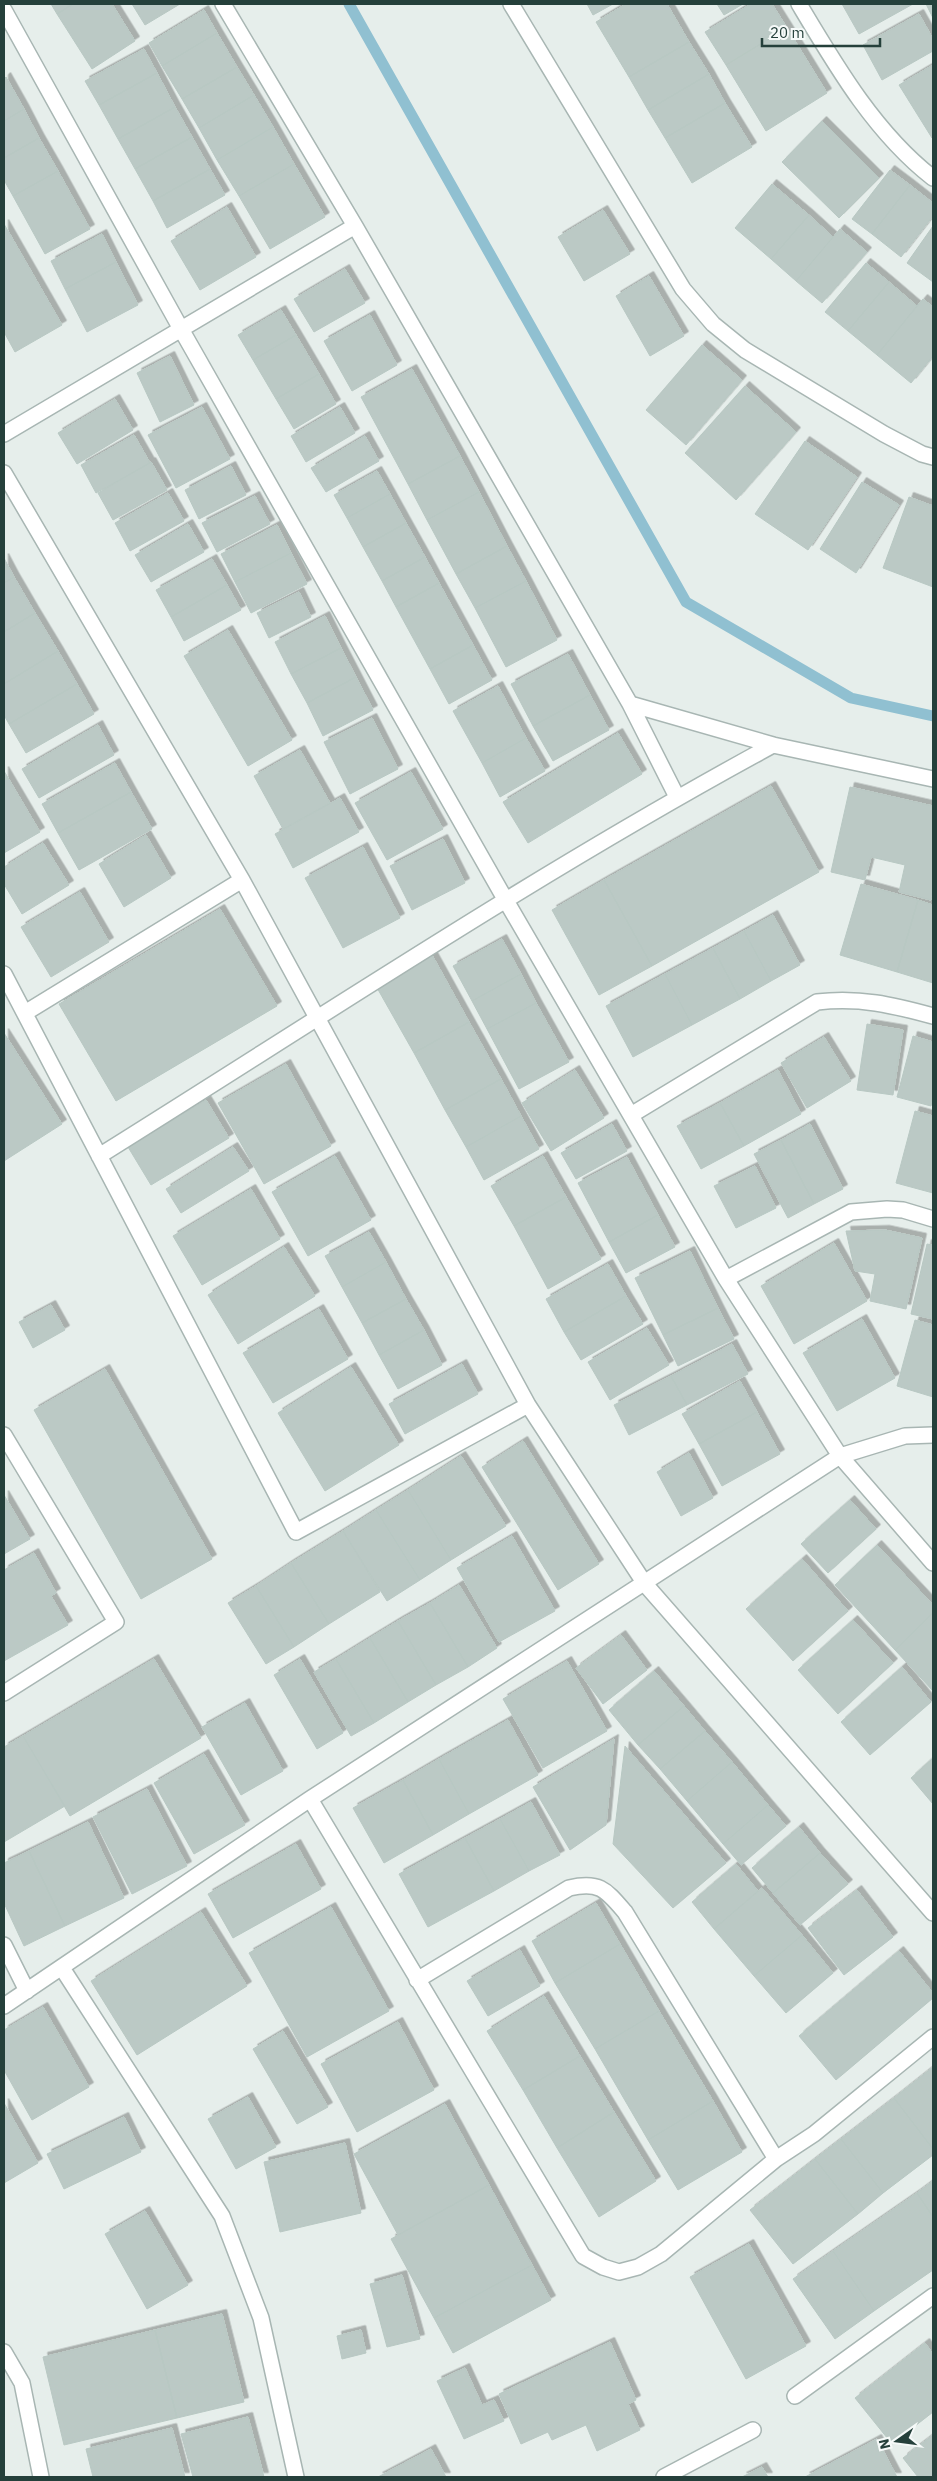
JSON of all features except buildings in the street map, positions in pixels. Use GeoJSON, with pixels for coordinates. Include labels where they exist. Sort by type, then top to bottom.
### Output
{"type":"FeatureCollection","features":[{"type":"Feature","properties":{"kind":"street"},"geometry":{"type":"LineString","coordinates":[[223,4],[355,226],[630,704],[677,797]]}},
{"type":"Feature","properties":{"kind":"street"},"geometry":{"type":"LineString","coordinates":[[511,4],[683,289],[714,324],[745,350],[884,434],[922,454],[933,457]]}},
{"type":"Feature","properties":{"kind":"street"},"geometry":{"type":"LineString","coordinates":[[799,4],[832,59],[874,119],[913,163],[933,178]]}},
{"type":"Feature","properties":{"kind":"street"},"geometry":{"type":"LineString","coordinates":[[4,10],[181,329],[505,899],[726,1279],[840,1456],[933,1562]]}},
{"type":"Feature","properties":{"kind":"street"},"geometry":{"type":"LineString","coordinates":[[4,434],[355,226]]}},
{"type":"Feature","properties":{"kind":"street"},"geometry":{"type":"LineString","coordinates":[[4,473],[242,880],[528,1405],[644,1584],[933,1913]]}},
{"type":"Feature","properties":{"kind":"street"},"geometry":{"type":"LineString","coordinates":[[630,704],[774,745],[933,779]]}},
{"type":"Feature","properties":{"kind":"street"},"geometry":{"type":"LineString","coordinates":[[99,1156],[317,1020],[505,899],[677,797],[774,745]]}},
{"type":"Feature","properties":{"kind":"street"},"geometry":{"type":"LineString","coordinates":[[25,1012],[242,880]]}},
{"type":"Feature","properties":{"kind":"street"},"geometry":{"type":"LineString","coordinates":[[4,974],[8,992],[25,1012],[296,1532],[528,1405]]}},
{"type":"Feature","properties":{"kind":"street"},"geometry":{"type":"LineString","coordinates":[[631,1115],[817,1002],[851,999],[874,1001],[933,1016]]}},
{"type":"Feature","properties":{"kind":"street"},"geometry":{"type":"LineString","coordinates":[[726,1279],[851,1212],[887,1209],[903,1210],[933,1219]]}},
{"type":"Feature","properties":{"kind":"street"},"geometry":{"type":"LineString","coordinates":[[4,2006],[310,1799],[840,1456],[905,1436],[933,1435]]}},
{"type":"Feature","properties":{"kind":"street"},"geometry":{"type":"LineString","coordinates":[[4,1436],[116,1622],[4,1692]]}},
{"type":"Feature","properties":{"kind":"street"},"geometry":{"type":"LineString","coordinates":[[310,1799],[583,2256],[603,2267],[619,2272],[632,2269],[661,2254],[776,2159],[814,2134],[933,2037]]}},
{"type":"Feature","properties":{"kind":"street"},"geometry":{"type":"LineString","coordinates":[[417,1980],[569,1888],[584,1884],[604,1888],[625,1912],[776,2159]]}},
{"type":"Feature","properties":{"kind":"street"},"geometry":{"type":"LineString","coordinates":[[4,1945],[27,1991]]}},
{"type":"Feature","properties":{"kind":"street"},"geometry":{"type":"LineString","coordinates":[[62,1968],[222,2216],[261,2318],[296,2477]]}},
{"type":"Feature","properties":{"kind":"street"},"geometry":{"type":"LineString","coordinates":[[795,2396],[933,2296]]}},
{"type":"Feature","properties":{"kind":"street"},"geometry":{"type":"LineString","coordinates":[[4,2352],[22,2383],[41,2477]]}},
{"type":"Feature","properties":{"kind":"street"},"geometry":{"type":"LineString","coordinates":[[664,2477],[753,2430]]}},
{"type":"Feature","properties":{"kind":"waterway"},"geometry":{"type":"LineString","coordinates":[[349,4],[686,602],[851,698],[933,716]]}}]}
